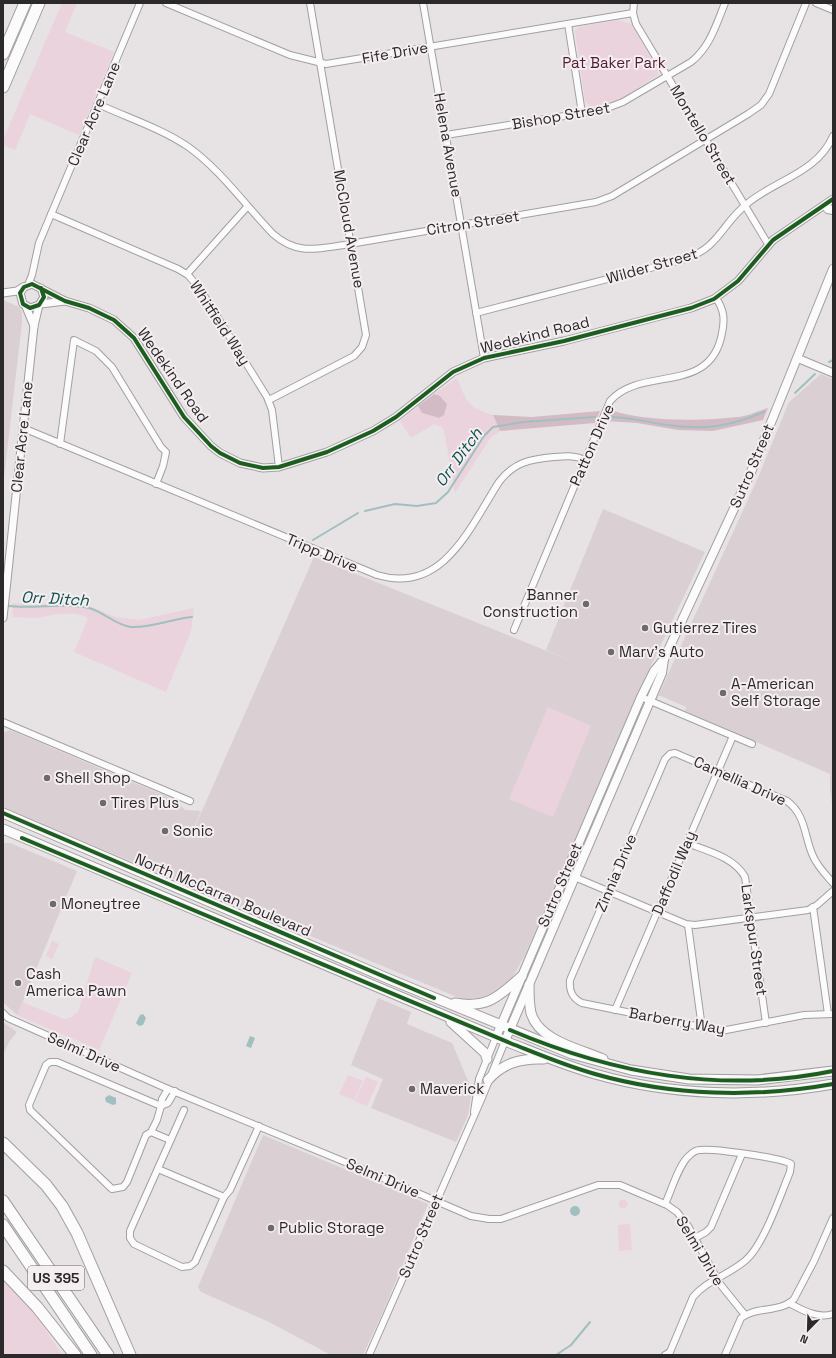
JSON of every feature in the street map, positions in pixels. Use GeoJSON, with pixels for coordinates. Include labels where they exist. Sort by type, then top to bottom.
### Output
{"type":"FeatureCollection","features":[{"type":"Feature","properties":{"kind":"highway"},"geometry":{"type":"LineString","coordinates":[[3,38],[17,3]]}},
{"type":"Feature","properties":{"kind":"highway"},"geometry":{"type":"LineString","coordinates":[[3,54],[25,3]]}},
{"type":"Feature","properties":{"kind":"highway"},"geometry":{"type":"LineString","coordinates":[[3,87],[39,3]]}},
{"type":"Feature","properties":{"kind":"highway"},"geometry":{"type":"LineString","coordinates":[[3,1142],[46,1185],[62,1206],[77,1233],[130,1355]]}},
{"type":"Feature","properties":{"kind":"highway","name":"US 395"},"geometry":{"type":"LineString","coordinates":[[3,1201],[108,1355]]}},
{"type":"Feature","properties":{"kind":"highway","name":"US 395"},"geometry":{"type":"LineString","coordinates":[[3,1225],[91,1355]]}},
{"type":"Feature","properties":{"kind":"highway"},"geometry":{"type":"LineString","coordinates":[[3,1232],[15,1243]]}},
{"type":"Feature","properties":{"kind":"highway"},"geometry":{"type":"LineString","coordinates":[[3,1271],[37,1307],[75,1355]]}},
{"type":"Feature","properties":{"kind":"main road","name":"Sutro Street"},"geometry":{"type":"LineString","coordinates":[[501,1039],[542,956],[662,673],[664,660],[751,472],[833,269]]}},
{"type":"Feature","properties":{"kind":"main road","name":"Sutro Street"},"geometry":{"type":"LineString","coordinates":[[506,1028],[522,976],[641,697],[654,671],[664,660]]}},
{"type":"Feature","properties":{"kind":"main road","name":"North McCarran Boulevard"},"geometry":{"type":"LineString","coordinates":[[3,813],[434,998],[572,1054],[631,1070],[689,1079],[736,1081],[781,1079],[833,1071]]}},
{"type":"Feature","properties":{"kind":"main road","name":"North McCarran Boulevard"},"geometry":{"type":"LineString","coordinates":[[3,829],[554,1061],[609,1078],[678,1090],[752,1093],[833,1084]]}},
{"type":"Feature","properties":{"kind":"main road"},"geometry":{"type":"LineString","coordinates":[[3,837],[22,838]]}},
{"type":"Feature","properties":{"kind":"main road"},"geometry":{"type":"LineString","coordinates":[[533,950],[536,954],[542,956]]}},
{"type":"Feature","properties":{"kind":"main road"},"geometry":{"type":"LineString","coordinates":[[434,998],[466,1005],[485,1003],[500,996],[522,976]]}},
{"type":"Feature","properties":{"kind":"main road"},"geometry":{"type":"LineString","coordinates":[[529,985],[532,1014],[542,1030],[558,1040],[631,1070]]}},
{"type":"Feature","properties":{"kind":"main road"},"geometry":{"type":"LineString","coordinates":[[440,1014],[477,1044],[486,1053],[487,1059]]}},
{"type":"Feature","properties":{"kind":"main road"},"geometry":{"type":"LineString","coordinates":[[488,1080],[501,1068],[520,1060],[530,1059],[554,1061]]}},
{"type":"Feature","properties":{"kind":"street","name":"Clear Acre Lane"},"geometry":{"type":"LineString","coordinates":[[26,286],[33,270],[36,250],[140,3]]}},
{"type":"Feature","properties":{"kind":"street","name":"Fife Drive"},"geometry":{"type":"LineString","coordinates":[[166,3],[290,55],[320,63],[332,64],[633,13]]}},
{"type":"Feature","properties":{"kind":"street","name":"McCloud Avenue"},"geometry":{"type":"LineString","coordinates":[[269,400],[348,360],[362,347],[366,328],[310,3]]}},
{"type":"Feature","properties":{"kind":"street","name":"Helena Avenue"},"geometry":{"type":"LineString","coordinates":[[423,3],[484,358]]}},
{"type":"Feature","properties":{"kind":"street","name":"Montello Street"},"geometry":{"type":"LineString","coordinates":[[634,3],[633,13],[636,24],[707,140],[768,244]]}},
{"type":"Feature","properties":{"kind":"street","name":"Bishop Street"},"geometry":{"type":"LineString","coordinates":[[446,135],[617,106],[691,62],[701,53],[709,42],[725,3]]}},
{"type":"Feature","properties":{"kind":"street","name":"Citron Street"},"geometry":{"type":"LineString","coordinates":[[98,104],[159,131],[187,146],[213,169],[273,234],[290,246],[310,249],[609,198],[755,110],[765,99],[806,3]]}},
{"type":"Feature","properties":{"kind":"street"},"geometry":{"type":"LineString","coordinates":[[816,3],[833,10]]}},
{"type":"Feature","properties":{"kind":"street"},"geometry":{"type":"LineString","coordinates":[[568,24],[582,113]]}},
{"type":"Feature","properties":{"kind":"street","name":"Wilder Street"},"geometry":{"type":"LineString","coordinates":[[476,313],[692,256],[712,244],[745,205],[812,164],[823,154],[833,136]]}},
{"type":"Feature","properties":{"kind":"street","name":"Wedekind Road"},"geometry":{"type":"LineString","coordinates":[[40,287],[65,301],[108,317],[127,330],[141,347],[184,417],[202,437],[220,453],[240,463],[252,466],[279,467],[327,452],[367,434],[396,416],[453,372],[484,358],[564,341],[691,308],[716,298],[738,281],[768,244],[833,199]]}},
{"type":"Feature","properties":{"kind":"street"},"geometry":{"type":"LineString","coordinates":[[187,274],[247,207]]}},
{"type":"Feature","properties":{"kind":"street","name":"Wedekind Road"},"geometry":{"type":"LineString","coordinates":[[815,212],[831,208]]}},
{"type":"Feature","properties":{"kind":"street","name":"Whitfield Way"},"geometry":{"type":"LineString","coordinates":[[51,214],[187,274],[200,289],[269,400],[279,467]]}},
{"type":"Feature","properties":{"kind":"street","name":"Clear Acre Lane"},"geometry":{"type":"LineString","coordinates":[[33,270],[40,287]]}},
{"type":"Feature","properties":{"kind":"street"},"geometry":{"type":"LineString","coordinates":[[25,305],[20,293],[26,286]]}},
{"type":"Feature","properties":{"kind":"street"},"geometry":{"type":"LineString","coordinates":[[26,286],[40,287],[44,297],[40,305],[34,308],[25,305],[5,293],[17,291],[26,286]]}},
{"type":"Feature","properties":{"kind":"street","name":"Patton Drive"},"geometry":{"type":"LineString","coordinates":[[514,630],[607,407],[616,395],[629,388],[694,371],[712,358],[718,347],[724,323],[723,311],[716,298]]}},
{"type":"Feature","properties":{"kind":"street","name":"Wedekind Road"},"geometry":{"type":"LineString","coordinates":[[40,305],[65,301]]}},
{"type":"Feature","properties":{"kind":"street","name":"Clear Acre Lane"},"geometry":{"type":"LineString","coordinates":[[25,305],[34,326]]}},
{"type":"Feature","properties":{"kind":"street","name":"Clear Acre Lane"},"geometry":{"type":"LineString","coordinates":[[3,618],[34,326],[40,305]]}},
{"type":"Feature","properties":{"kind":"street"},"geometry":{"type":"LineString","coordinates":[[60,444],[74,340],[96,351],[112,367],[161,447],[166,452],[163,466],[156,484]]}},
{"type":"Feature","properties":{"kind":"street"},"geometry":{"type":"LineString","coordinates":[[797,358],[833,373]]}},
{"type":"Feature","properties":{"kind":"street","name":"Tripp Drive"},"geometry":{"type":"LineString","coordinates":[[23,428],[377,575],[399,579],[424,574],[443,563],[460,543],[499,482],[518,464],[534,458],[568,456],[585,460]]}},
{"type":"Feature","properties":{"kind":"street"},"geometry":{"type":"LineString","coordinates":[[641,697],[752,744]]}},
{"type":"Feature","properties":{"kind":"street"},"geometry":{"type":"LineString","coordinates":[[3,722],[190,801]]}},
{"type":"Feature","properties":{"kind":"street","name":"Daffodil Way"},"geometry":{"type":"LineString","coordinates":[[615,1010],[732,736]]}},
{"type":"Feature","properties":{"kind":"street","name":"Camellia Drive"},"geometry":{"type":"LineString","coordinates":[[670,754],[675,753],[793,805],[801,816],[813,855],[833,883]]}},
{"type":"Feature","properties":{"kind":"street","name":"Zinnia Drive"},"geometry":{"type":"LineString","coordinates":[[572,994],[570,980],[665,759],[670,754]]}},
{"type":"Feature","properties":{"kind":"street","name":"Larkspur Street"},"geometry":{"type":"LineString","coordinates":[[687,842],[732,862],[742,871],[747,884],[766,1023]]}},
{"type":"Feature","properties":{"kind":"street"},"geometry":{"type":"LineString","coordinates":[[566,873],[688,925],[700,925],[751,918],[813,907],[833,891]]}},
{"type":"Feature","properties":{"kind":"street"},"geometry":{"type":"LineString","coordinates":[[813,907],[830,1014]]}},
{"type":"Feature","properties":{"kind":"street"},"geometry":{"type":"LineString","coordinates":[[688,925],[702,1028]]}},
{"type":"Feature","properties":{"kind":"street","name":"Barberry Way"},"geometry":{"type":"LineString","coordinates":[[572,994],[582,1003],[702,1028],[728,1031],[804,1015],[830,1014]]}},
{"type":"Feature","properties":{"kind":"street","name":"Selmi Drive"},"geometry":{"type":"LineString","coordinates":[[3,1013],[8,1018],[174,1092],[259,1126],[471,1216],[501,1219],[592,1186],[612,1184],[628,1188],[665,1204],[683,1219],[717,1279],[744,1315]]}},
{"type":"Feature","properties":{"kind":"street","name":"Sutro Street"},"geometry":{"type":"LineString","coordinates":[[473,1118],[478,1085],[487,1059],[501,1039]]}},
{"type":"Feature","properties":{"kind":"street","name":"Sutro Street"},"geometry":{"type":"LineString","coordinates":[[369,1355],[473,1118],[488,1080],[501,1039]]}},
{"type":"Feature","properties":{"kind":"street"},"geometry":{"type":"LineString","coordinates":[[168,1089],[162,1099],[161,1106],[157,1120],[151,1132],[146,1135],[127,1182],[123,1187],[112,1189],[30,1110],[29,1105],[46,1065],[50,1062],[57,1062],[161,1106],[168,1103],[174,1092]]}},
{"type":"Feature","properties":{"kind":"street"},"geometry":{"type":"LineString","coordinates":[[184,1110],[130,1231],[130,1238],[134,1244],[182,1267],[190,1266],[195,1262],[224,1197],[230,1190],[259,1126]]}},
{"type":"Feature","properties":{"kind":"street"},"geometry":{"type":"LineString","coordinates":[[151,1132],[170,1140]]}},
{"type":"Feature","properties":{"kind":"street"},"geometry":{"type":"LineString","coordinates":[[665,1204],[684,1161],[695,1151],[702,1149],[714,1150],[779,1159],[791,1164],[790,1172],[757,1247],[742,1264],[717,1279],[705,1284],[692,1297],[670,1352],[666,1355]]}},
{"type":"Feature","properties":{"kind":"street"},"geometry":{"type":"LineString","coordinates":[[695,1238],[706,1232],[711,1227],[742,1154]]}},
{"type":"Feature","properties":{"kind":"street"},"geometry":{"type":"LineString","coordinates":[[158,1169],[224,1197]]}},
{"type":"Feature","properties":{"kind":"street"},"geometry":{"type":"LineString","coordinates":[[789,1303],[801,1287],[833,1218]]}},
{"type":"Feature","properties":{"kind":"street"},"geometry":{"type":"LineString","coordinates":[[725,1355],[738,1323],[744,1315],[758,1309],[789,1303],[810,1313],[821,1316],[833,1314]]}},
{"type":"Feature","properties":{"kind":"shaded area"},"geometry":{"type":"Polygon","coordinates":[[[3,300],[19,307],[22,312],[22,322],[3,486],[3,300]]]}},
{"type":"Feature","properties":{"kind":"shaded area"},"geometry":{"type":"Polygon","coordinates":[[[821,374],[833,379],[833,810],[830,790],[830,774],[685,711],[686,707],[658,696],[757,480],[789,402],[821,374]]]}},
{"type":"Feature","properties":{"kind":"shaded area"},"geometry":{"type":"Polygon","coordinates":[[[434,394],[440,396],[447,404],[444,415],[439,418],[422,413],[418,406],[434,394]]]}},
{"type":"Feature","properties":{"kind":"shaded area"},"geometry":{"type":"Polygon","coordinates":[[[768,408],[763,420],[713,431],[678,430],[637,423],[606,421],[611,410],[624,414],[656,419],[691,420],[750,415],[768,408]]]}},
{"type":"Feature","properties":{"kind":"shaded area"},"geometry":{"type":"Polygon","coordinates":[[[600,411],[595,423],[500,431],[493,415],[532,417],[600,411]]]}},
{"type":"Feature","properties":{"kind":"shaded area"},"geometry":{"type":"Polygon","coordinates":[[[603,509],[705,552],[640,689],[525,955],[511,980],[493,997],[469,1001],[457,997],[3,808],[3,736],[5,732],[10,730],[175,800],[185,810],[201,811],[186,847],[314,557],[577,663],[546,650],[603,509]]]}},
{"type":"Feature","properties":{"kind":"shaded area"},"geometry":{"type":"Polygon","coordinates":[[[3,843],[10,843],[77,871],[17,1015],[3,1002],[3,843]]]}},
{"type":"Feature","properties":{"kind":"shaded area"},"geometry":{"type":"Polygon","coordinates":[[[378,998],[411,1012],[407,1024],[452,1043],[469,1083],[471,1097],[468,1115],[456,1142],[371,1108],[383,1079],[351,1065],[378,998]]]}},
{"type":"Feature","properties":{"kind":"shaded area"},"geometry":{"type":"Polygon","coordinates":[[[3,1022],[17,1032],[9,1042],[3,1055],[3,1022]]]}},
{"type":"Feature","properties":{"kind":"shaded area"},"geometry":{"type":"Polygon","coordinates":[[[263,1135],[428,1204],[382,1314],[363,1355],[331,1355],[267,1321],[201,1292],[198,1287],[263,1135]]]}},
{"type":"Feature","properties":{"kind":"green space"},"geometry":{"type":"Polygon","coordinates":[[[62,3],[77,3],[65,32],[114,52],[79,135],[30,114],[15,150],[3,145],[3,140],[62,3]]]}},
{"type":"Feature","properties":{"kind":"green space","name":"Pat Baker Park"},"geometry":{"type":"Polygon","coordinates":[[[618,20],[631,24],[657,68],[658,75],[624,97],[603,106],[590,106],[585,101],[575,31],[579,27],[618,20]]]}},
{"type":"Feature","properties":{"kind":"green space"},"geometry":{"type":"Polygon","coordinates":[[[457,378],[469,402],[478,410],[493,415],[500,431],[491,437],[455,493],[443,428],[434,424],[411,438],[400,421],[418,406],[422,413],[439,418],[444,399],[434,394],[457,378]]]}},
{"type":"Feature","properties":{"kind":"green space"},"geometry":{"type":"Polygon","coordinates":[[[60,602],[86,605],[116,617],[139,620],[194,608],[191,631],[166,692],[74,652],[88,618],[82,615],[69,614],[35,618],[13,617],[12,603],[35,605],[60,602]]]}},
{"type":"Feature","properties":{"kind":"green space"},"geometry":{"type":"Polygon","coordinates":[[[548,707],[591,726],[553,817],[509,799],[548,707]]]}},
{"type":"Feature","properties":{"kind":"green space"},"geometry":{"type":"Polygon","coordinates":[[[52,941],[59,944],[52,959],[46,956],[52,941]]]}},
{"type":"Feature","properties":{"kind":"green space"},"geometry":{"type":"Polygon","coordinates":[[[95,957],[132,973],[99,1050],[17,1015],[22,1002],[64,1019],[72,1017],[78,1012],[95,957]]]}},
{"type":"Feature","properties":{"kind":"green space"},"geometry":{"type":"Polygon","coordinates":[[[348,1075],[363,1081],[354,1100],[339,1094],[348,1075]]]}},
{"type":"Feature","properties":{"kind":"green space"},"geometry":{"type":"Polygon","coordinates":[[[366,1077],[378,1082],[367,1106],[355,1101],[366,1077]]]}},
{"type":"Feature","properties":{"kind":"green space"},"geometry":{"type":"Polygon","coordinates":[[[621,1200],[625,1200],[627,1204],[625,1208],[621,1208],[619,1206],[619,1202],[621,1200]]]}},
{"type":"Feature","properties":{"kind":"green space"},"geometry":{"type":"Polygon","coordinates":[[[630,1224],[632,1250],[619,1251],[618,1225],[630,1224]]]}},
{"type":"Feature","properties":{"kind":"green space"},"geometry":{"type":"Polygon","coordinates":[[[3,1264],[62,1355],[3,1355],[3,1264]]]}},
{"type":"Feature","properties":{"kind":"water"},"geometry":{"type":"Polygon","coordinates":[[[143,1014],[146,1018],[143,1025],[139,1026],[136,1023],[140,1015],[143,1014]]]}},
{"type":"Feature","properties":{"kind":"water"},"geometry":{"type":"Polygon","coordinates":[[[250,1036],[255,1038],[251,1048],[246,1046],[250,1036]]]}},
{"type":"Feature","properties":{"kind":"water"},"geometry":{"type":"Polygon","coordinates":[[[109,1095],[116,1098],[116,1104],[113,1105],[106,1102],[105,1098],[109,1095]]]}},
{"type":"Feature","properties":{"kind":"water"},"geometry":{"type":"Polygon","coordinates":[[[573,1206],[577,1206],[580,1211],[577,1216],[573,1216],[570,1213],[570,1209],[573,1206]]]}},
{"type":"Feature","properties":{"kind":"waterway","name":"Orr Ditch"},"geometry":{"type":"LineString","coordinates":[[829,362],[833,360]]}},
{"type":"Feature","properties":{"kind":"waterway","name":"Orr Ditch"},"geometry":{"type":"LineString","coordinates":[[795,393],[815,374]]}},
{"type":"Feature","properties":{"kind":"waterway","name":"Orr Ditch"},"geometry":{"type":"LineString","coordinates":[[609,417],[667,425],[705,427],[740,421],[764,412]]}},
{"type":"Feature","properties":{"kind":"waterway","name":"Orr Ditch"},"geometry":{"type":"LineString","coordinates":[[365,511],[395,504],[417,506],[436,503],[448,492],[484,436],[493,427],[523,422],[595,417]]}},
{"type":"Feature","properties":{"kind":"waterway","name":"Orr Ditch"},"geometry":{"type":"LineString","coordinates":[[313,540],[358,513]]}},
{"type":"Feature","properties":{"kind":"waterway","name":"Orr Ditch"},"geometry":{"type":"LineString","coordinates":[[9,606],[79,606],[100,612],[120,624],[131,627],[154,625],[192,617]]}},
{"type":"Feature","properties":{"kind":"waterway"},"geometry":{"type":"LineString","coordinates":[[556,1355],[571,1345],[590,1322]]}},
{"type":"Feature","properties":{"kind":"cycle path"},"geometry":{"type":"LineString","coordinates":[[41,288],[44,297],[39,305],[30,308],[23,304],[20,293],[24,287],[32,284],[65,301],[89,308],[114,320],[134,338],[184,417],[211,446],[220,453],[240,463],[263,468],[279,467],[327,452],[373,431],[396,417],[453,372],[484,358],[564,341],[691,308],[714,299],[738,281],[773,240],[833,199]]}},
{"type":"Feature","properties":{"kind":"cycle path"},"geometry":{"type":"LineString","coordinates":[[3,813],[434,998]]}},
{"type":"Feature","properties":{"kind":"cycle path"},"geometry":{"type":"LineString","coordinates":[[22,838],[510,1043],[584,1071],[624,1081],[684,1091],[744,1093],[833,1084]]}},
{"type":"Feature","properties":{"kind":"cycle path"},"geometry":{"type":"LineString","coordinates":[[510,1030],[589,1058],[668,1076],[709,1080],[750,1080],[791,1078],[833,1071]]}},
{"type":"Feature","properties":{"kind":"place","name":"Banner Construction"},"geometry":{"type":"Point","coordinates":[586,604]}},
{"type":"Feature","properties":{"kind":"place","name":"Gutierrez Tires"},"geometry":{"type":"Point","coordinates":[645,628]}},
{"type":"Feature","properties":{"kind":"place","name":"Marv's Auto"},"geometry":{"type":"Point","coordinates":[611,652]}},
{"type":"Feature","properties":{"kind":"place","name":"A-American Self Storage"},"geometry":{"type":"Point","coordinates":[723,693]}},
{"type":"Feature","properties":{"kind":"place","name":"Shell Shop"},"geometry":{"type":"Point","coordinates":[47,778]}},
{"type":"Feature","properties":{"kind":"place","name":"Tires Plus"},"geometry":{"type":"Point","coordinates":[103,803]}},
{"type":"Feature","properties":{"kind":"place","name":"Sonic"},"geometry":{"type":"Point","coordinates":[165,831]}},
{"type":"Feature","properties":{"kind":"place","name":"Moneytree"},"geometry":{"type":"Point","coordinates":[53,904]}},
{"type":"Feature","properties":{"kind":"place","name":"Cash America Pawn"},"geometry":{"type":"Point","coordinates":[18,983]}},
{"type":"Feature","properties":{"kind":"place","name":"Maverick"},"geometry":{"type":"Point","coordinates":[412,1089]}},
{"type":"Feature","properties":{"kind":"place","name":"Public Storage"},"geometry":{"type":"Point","coordinates":[271,1228]}}]}
